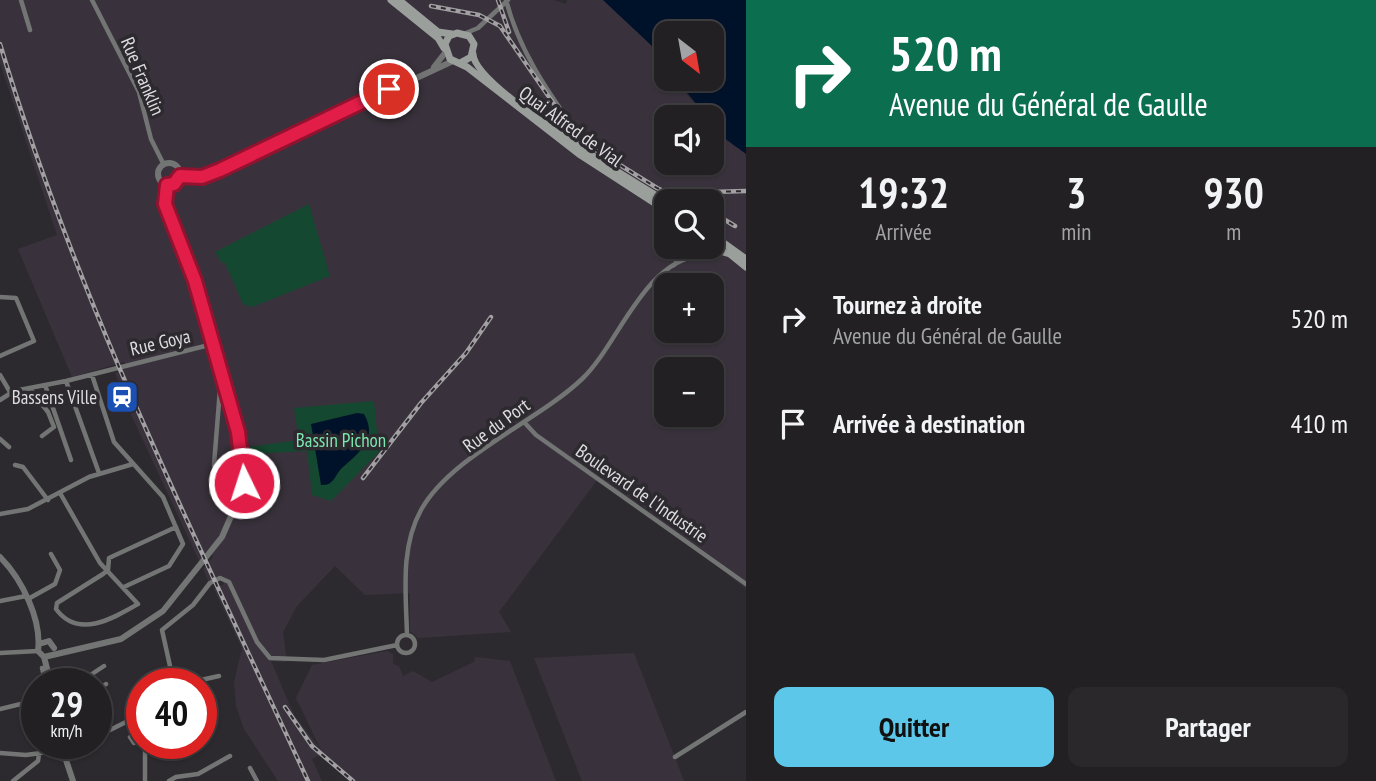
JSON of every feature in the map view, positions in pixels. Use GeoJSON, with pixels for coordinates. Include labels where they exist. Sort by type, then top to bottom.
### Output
{"type":"FeatureCollection","features":[{"type":"Feature","properties":{"kind":"main road"},"geometry":{"type":"LineString","coordinates":[[391,0],[438,38],[444,51],[456,62],[468,60],[474,53],[472,40],[465,33],[439,32],[399,0]]}},
{"type":"Feature","properties":{"kind":"main road"},"geometry":{"type":"LineString","coordinates":[[444,51],[446,40],[453,34]]}},
{"type":"Feature","properties":{"kind":"main road","name":"Quai Alfred de Vial"},"geometry":{"type":"LineString","coordinates":[[474,53],[479,69],[536,116],[605,166],[654,194]]}},
{"type":"Feature","properties":{"kind":"main road","name":"Quai Alfred de Vial"},"geometry":{"type":"LineString","coordinates":[[456,62],[579,154],[654,203]]}},
{"type":"Feature","properties":{"kind":"main road"},"geometry":{"type":"LineString","coordinates":[[724,243],[746,259]]}},
{"type":"Feature","properties":{"kind":"main road"},"geometry":{"type":"LineString","coordinates":[[724,252],[746,267]]}},
{"type":"Feature","properties":{"kind":"street"},"geometry":{"type":"LineString","coordinates":[[21,0],[30,30]]}},
{"type":"Feature","properties":{"kind":"street","name":"Rue Franklin"},"geometry":{"type":"LineString","coordinates":[[92,0],[139,92],[151,139],[164,164]]}},
{"type":"Feature","properties":{"kind":"street"},"geometry":{"type":"LineString","coordinates":[[465,33],[478,28],[507,1],[519,41],[543,84],[575,130]]}},
{"type":"Feature","properties":{"kind":"street"},"geometry":{"type":"LineString","coordinates":[[432,68],[444,51]]}},
{"type":"Feature","properties":{"kind":"street"},"geometry":{"type":"LineString","coordinates":[[180,176],[202,177],[220,170],[432,68],[456,62]]}},
{"type":"Feature","properties":{"kind":"street"},"geometry":{"type":"LineString","coordinates":[[167,185],[158,176],[164,164],[174,164],[180,176]]}},
{"type":"Feature","properties":{"kind":"street"},"geometry":{"type":"LineString","coordinates":[[167,185],[174,184],[180,176]]}},
{"type":"Feature","properties":{"kind":"street"},"geometry":{"type":"LineString","coordinates":[[0,653],[41,645],[54,650],[87,648],[121,639],[163,611],[230,524],[242,491],[244,472],[241,447],[189,263],[165,204],[167,185]]}},
{"type":"Feature","properties":{"kind":"street","name":"Rue du Port"},"geometry":{"type":"LineString","coordinates":[[407,635],[406,556],[411,534],[423,506],[453,474],[582,379],[646,289],[679,259]]}},
{"type":"Feature","properties":{"kind":"street","name":"Rue du Port"},"geometry":{"type":"LineString","coordinates":[[671,268],[692,259]]}},
{"type":"Feature","properties":{"kind":"street"},"geometry":{"type":"LineString","coordinates":[[0,297],[16,298],[34,341],[0,356]]}},
{"type":"Feature","properties":{"kind":"street","name":"Rue Goya"},"geometry":{"type":"LineString","coordinates":[[10,392],[92,375],[213,344]]}},
{"type":"Feature","properties":{"kind":"street"},"geometry":{"type":"LineString","coordinates":[[0,374],[10,392],[0,400]]}},
{"type":"Feature","properties":{"kind":"street"},"geometry":{"type":"LineString","coordinates":[[92,375],[114,442],[163,497],[183,544],[173,563],[124,587]]}},
{"type":"Feature","properties":{"kind":"street"},"geometry":{"type":"LineString","coordinates":[[66,381],[99,472]]}},
{"type":"Feature","properties":{"kind":"street"},"geometry":{"type":"LineString","coordinates":[[45,385],[71,460]]}},
{"type":"Feature","properties":{"kind":"street"},"geometry":{"type":"LineString","coordinates":[[214,465],[220,387],[224,385]]}},
{"type":"Feature","properties":{"kind":"street"},"geometry":{"type":"LineString","coordinates":[[29,388],[48,412],[54,427],[42,436]]}},
{"type":"Feature","properties":{"kind":"street"},"geometry":{"type":"LineString","coordinates":[[219,405],[230,405]]}},
{"type":"Feature","properties":{"kind":"street","name":"Boulevard de l'Industrie"},"geometry":{"type":"LineString","coordinates":[[524,422],[536,435],[746,584]]}},
{"type":"Feature","properties":{"kind":"street"},"geometry":{"type":"LineString","coordinates":[[0,439],[9,447]]}},
{"type":"Feature","properties":{"kind":"street"},"geometry":{"type":"LineString","coordinates":[[0,514],[27,509],[99,472],[133,464]]}},
{"type":"Feature","properties":{"kind":"street"},"geometry":{"type":"LineString","coordinates":[[15,465],[23,467],[48,500]]}},
{"type":"Feature","properties":{"kind":"street"},"geometry":{"type":"LineString","coordinates":[[60,493],[100,563],[108,570],[124,587],[138,604],[117,617],[97,623],[78,626],[64,620],[56,609],[57,603],[108,570]]}},
{"type":"Feature","properties":{"kind":"street"},"geometry":{"type":"LineString","coordinates":[[108,570],[109,558],[176,527]]}},
{"type":"Feature","properties":{"kind":"street"},"geometry":{"type":"LineString","coordinates":[[0,601],[27,598],[55,584],[60,570],[51,554]]}},
{"type":"Feature","properties":{"kind":"street"},"geometry":{"type":"LineString","coordinates":[[0,557],[19,580],[27,598],[41,645],[44,668]]}},
{"type":"Feature","properties":{"kind":"street"},"geometry":{"type":"LineString","coordinates":[[170,668],[162,630],[194,605],[209,583],[220,578],[229,582],[257,642],[270,657],[324,660],[397,645]]}},
{"type":"Feature","properties":{"kind":"street"},"geometry":{"type":"LineString","coordinates":[[407,635],[414,640],[413,649],[405,653],[397,645],[399,638],[407,635]]}},
{"type":"Feature","properties":{"kind":"street"},"geometry":{"type":"LineString","coordinates":[[43,664],[54,650]]}},
{"type":"Feature","properties":{"kind":"street"},"geometry":{"type":"LineString","coordinates":[[49,668],[54,650]]}},
{"type":"Feature","properties":{"kind":"street"},"geometry":{"type":"LineString","coordinates":[[0,709],[21,704]]}},
{"type":"Feature","properties":{"kind":"street"},"geometry":{"type":"LineString","coordinates":[[675,757],[746,712]]}},
{"type":"Feature","properties":{"kind":"street"},"geometry":{"type":"LineString","coordinates":[[0,753],[21,754]]}},
{"type":"Feature","properties":{"kind":"street"},"geometry":{"type":"LineString","coordinates":[[169,781],[194,778],[230,757]]}},
{"type":"Feature","properties":{"kind":"street"},"geometry":{"type":"LineString","coordinates":[[13,781],[38,759]]}},
{"type":"Feature","properties":{"kind":"street"},"geometry":{"type":"LineString","coordinates":[[66,759],[72,780]]}},
{"type":"Feature","properties":{"kind":"street"},"geometry":{"type":"LineString","coordinates":[[145,759],[145,781]]}},
{"type":"Feature","properties":{"kind":"street"},"geometry":{"type":"LineString","coordinates":[[250,768],[257,781]]}},
{"type":"Feature","properties":{"kind":"shaded area"},"geometry":{"type":"Polygon","coordinates":[[[0,0],[554,0],[566,4],[567,0],[603,0],[654,48],[654,91],[684,91],[696,105],[654,105],[654,175],[724,175],[724,135],[746,154],[746,589],[643,507],[598,479],[499,612],[511,632],[418,638],[410,631],[410,593],[365,595],[335,566],[297,606],[283,632],[287,662],[271,661],[294,715],[321,750],[296,698],[312,665],[387,651],[393,654],[393,664],[399,666],[403,676],[413,671],[432,682],[474,662],[475,657],[510,661],[556,781],[349,781],[320,755],[312,759],[322,781],[278,781],[244,729],[236,706],[234,682],[242,648],[214,589],[224,584],[221,576],[208,581],[203,569],[213,557],[209,548],[199,561],[129,410],[120,408],[128,405],[115,373],[127,368],[124,362],[72,377],[18,249],[57,235],[0,63],[0,0]]]}},
{"type":"Feature","properties":{"kind":"shaded area"},"geometry":{"type":"Polygon","coordinates":[[[634,653],[684,781],[582,781],[534,658],[634,653]]]}},
{"type":"Feature","properties":{"kind":"green space"},"geometry":{"type":"Polygon","coordinates":[[[309,204],[330,276],[252,307],[243,304],[225,263],[222,263],[215,252],[309,204]]]}},
{"type":"Feature","properties":{"kind":"green space","name":"Bassin Pichon"},"geometry":{"type":"Polygon","coordinates":[[[374,401],[379,452],[331,501],[312,495],[307,451],[250,454],[249,447],[299,440],[294,408],[374,401]]]}},
{"type":"Feature","properties":{"kind":"water"},"geometry":{"type":"Polygon","coordinates":[[[603,0],[746,0],[746,154],[724,137],[724,105],[697,105],[686,91],[724,91],[724,21],[654,21],[654,48],[603,0]]]}},
{"type":"Feature","properties":{"kind":"water","name":"Bassin Pichon"},"geometry":{"type":"Polygon","coordinates":[[[357,413],[364,414],[368,423],[368,439],[331,482],[321,485],[311,424],[357,413]]]}},
{"type":"Feature","properties":{"kind":"railway"},"geometry":{"type":"LineString","coordinates":[[498,0],[509,32]]}},
{"type":"Feature","properties":{"kind":"railway"},"geometry":{"type":"LineString","coordinates":[[431,6],[479,15],[500,26],[578,139],[659,189]]}},
{"type":"Feature","properties":{"kind":"railway"},"geometry":{"type":"LineString","coordinates":[[0,44],[31,139],[102,326],[182,509],[308,781]]}},
{"type":"Feature","properties":{"kind":"railway"},"geometry":{"type":"LineString","coordinates":[[724,192],[746,191]]}},
{"type":"Feature","properties":{"kind":"railway"},"geometry":{"type":"LineString","coordinates":[[724,219],[735,226]]}},
{"type":"Feature","properties":{"kind":"railway"},"geometry":{"type":"LineString","coordinates":[[363,478],[421,403],[466,353],[491,317]]}},
{"type":"Feature","properties":{"kind":"railway"},"geometry":{"type":"LineString","coordinates":[[285,707],[312,746],[353,781]]}},
{"type":"Feature","properties":{"kind":"place","name":"Bassens Ville"},"geometry":{"type":"Point","coordinates":[122,397]}},
{"type":"Feature","properties":{"kind":"route"},"geometry":{"type":"LineString","coordinates":[[244,483],[238,432],[195,281],[165,204],[167,185],[177,182],[180,176],[202,177],[211,174],[389,89]]}}]}
